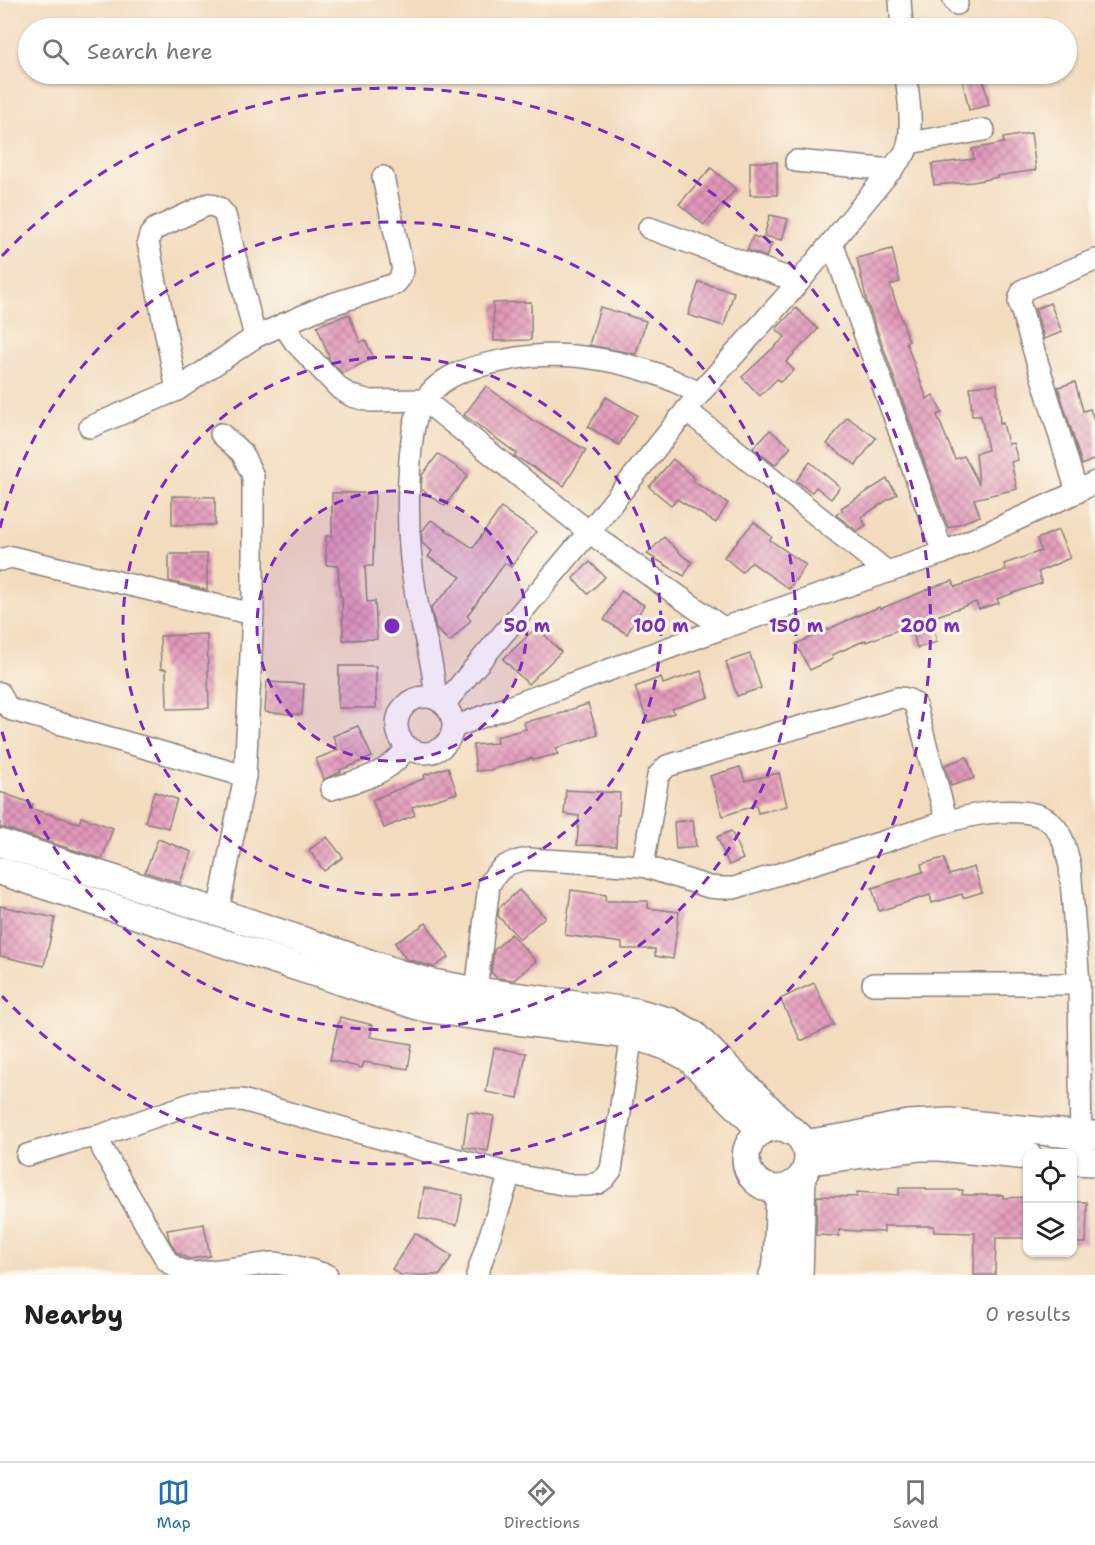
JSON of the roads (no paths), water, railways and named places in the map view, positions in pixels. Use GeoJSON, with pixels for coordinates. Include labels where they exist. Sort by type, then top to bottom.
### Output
{"type":"FeatureCollection","features":[{"type":"Feature","properties":{"kind":"street"},"geometry":{"type":"LineString","coordinates":[[900,0],[901,18]]}},
{"type":"Feature","properties":{"kind":"street"},"geometry":{"type":"LineString","coordinates":[[440,701],[589,532],[700,393],[799,282],[905,153],[910,130],[907,84]]}},
{"type":"Feature","properties":{"kind":"street"},"geometry":{"type":"LineString","coordinates":[[909,142],[984,130]]}},
{"type":"Feature","properties":{"kind":"street"},"geometry":{"type":"LineString","coordinates":[[796,161],[892,170]]}},
{"type":"Feature","properties":{"kind":"street"},"geometry":{"type":"LineString","coordinates":[[90,427],[177,390],[255,337],[323,307],[395,284],[403,270],[383,177]]}},
{"type":"Feature","properties":{"kind":"street"},"geometry":{"type":"LineString","coordinates":[[177,390],[148,242],[155,230],[209,204],[219,208],[225,215],[255,337]]}},
{"type":"Feature","properties":{"kind":"street"},"geometry":{"type":"LineString","coordinates":[[649,228],[799,282]]}},
{"type":"Feature","properties":{"kind":"street"},"geometry":{"type":"LineString","coordinates":[[832,243],[943,553]]}},
{"type":"Feature","properties":{"kind":"street"},"geometry":{"type":"LineString","coordinates":[[454,727],[723,628],[943,553],[1086,487],[1019,302],[1023,290],[1095,260]]}},
{"type":"Feature","properties":{"kind":"street"},"geometry":{"type":"LineString","coordinates":[[283,324],[295,342],[340,389],[352,396],[371,400],[424,400],[589,532],[723,628]]}},
{"type":"Feature","properties":{"kind":"street"},"geometry":{"type":"LineString","coordinates":[[440,701],[416,593],[409,514],[412,436],[424,400],[436,386],[452,375],[477,365],[547,355],[579,356],[624,364],[656,374],[700,393]]}},
{"type":"Feature","properties":{"kind":"street"},"geometry":{"type":"LineString","coordinates":[[686,410],[886,571]]}},
{"type":"Feature","properties":{"kind":"street"},"geometry":{"type":"LineString","coordinates":[[218,912],[245,776],[253,614],[254,476],[242,453],[221,434]]}},
{"type":"Feature","properties":{"kind":"street"},"geometry":{"type":"LineString","coordinates":[[0,560],[11,557],[253,614]]}},
{"type":"Feature","properties":{"kind":"street"},"geometry":{"type":"LineString","coordinates":[[0,693],[6,705],[12,710],[245,776]]}},
{"type":"Feature","properties":{"kind":"street"},"geometry":{"type":"LineString","coordinates":[[427,697],[440,701],[450,710],[453,718],[452,736],[440,749],[432,753],[423,754],[407,748],[397,732],[396,723],[403,707],[418,698],[427,697]]}},
{"type":"Feature","properties":{"kind":"street"},"geometry":{"type":"LineString","coordinates":[[643,866],[658,776],[664,769],[673,764],[898,698],[906,698],[915,704],[947,822]]}},
{"type":"Feature","properties":{"kind":"street"},"geometry":{"type":"LineString","coordinates":[[332,789],[388,767],[407,748]]}},
{"type":"Feature","properties":{"kind":"street"},"geometry":{"type":"LineString","coordinates":[[476,991],[489,885],[494,875],[513,861],[528,859],[643,866],[709,887],[734,888],[947,822],[1010,811],[1035,815],[1048,820],[1058,831],[1066,847],[1070,866],[1088,1135],[1083,1162]]}},
{"type":"Feature","properties":{"kind":"street"},"geometry":{"type":"LineString","coordinates":[[0,843],[218,912],[407,976],[634,1024],[689,1058],[762,1131]]}},
{"type":"Feature","properties":{"kind":"street"},"geometry":{"type":"LineString","coordinates":[[0,871],[421,1007],[469,1015],[634,1024],[671,1022],[693,1034],[797,1160]]}},
{"type":"Feature","properties":{"kind":"street"},"geometry":{"type":"LineString","coordinates":[[96,902],[105,876]]}},
{"type":"Feature","properties":{"kind":"street"},"geometry":{"type":"LineString","coordinates":[[873,984],[1079,984]]}},
{"type":"Feature","properties":{"kind":"street"},"geometry":{"type":"LineString","coordinates":[[27,1155],[76,1140],[99,1137],[199,1101],[242,1100],[510,1174],[567,1185],[598,1183],[611,1170],[634,1024]]}},
{"type":"Feature","properties":{"kind":"street"},"geometry":{"type":"LineString","coordinates":[[799,1275],[797,1160],[782,1128],[762,1131],[746,1150],[747,1167],[750,1175],[763,1186],[771,1189],[797,1160],[853,1136],[908,1124],[950,1122],[1088,1135]]}},
{"type":"Feature","properties":{"kind":"street"},"geometry":{"type":"LineString","coordinates":[[99,1137],[103,1150],[167,1261],[173,1267],[189,1273],[197,1273],[273,1263],[292,1265],[327,1275]]}},
{"type":"Feature","properties":{"kind":"street"},"geometry":{"type":"LineString","coordinates":[[797,1160],[919,1147],[1023,1155]]}},
{"type":"Feature","properties":{"kind":"street"},"geometry":{"type":"LineString","coordinates":[[773,1275],[797,1160]]}},
{"type":"Feature","properties":{"kind":"street"},"geometry":{"type":"LineString","coordinates":[[477,1275],[510,1174]]}}]}
